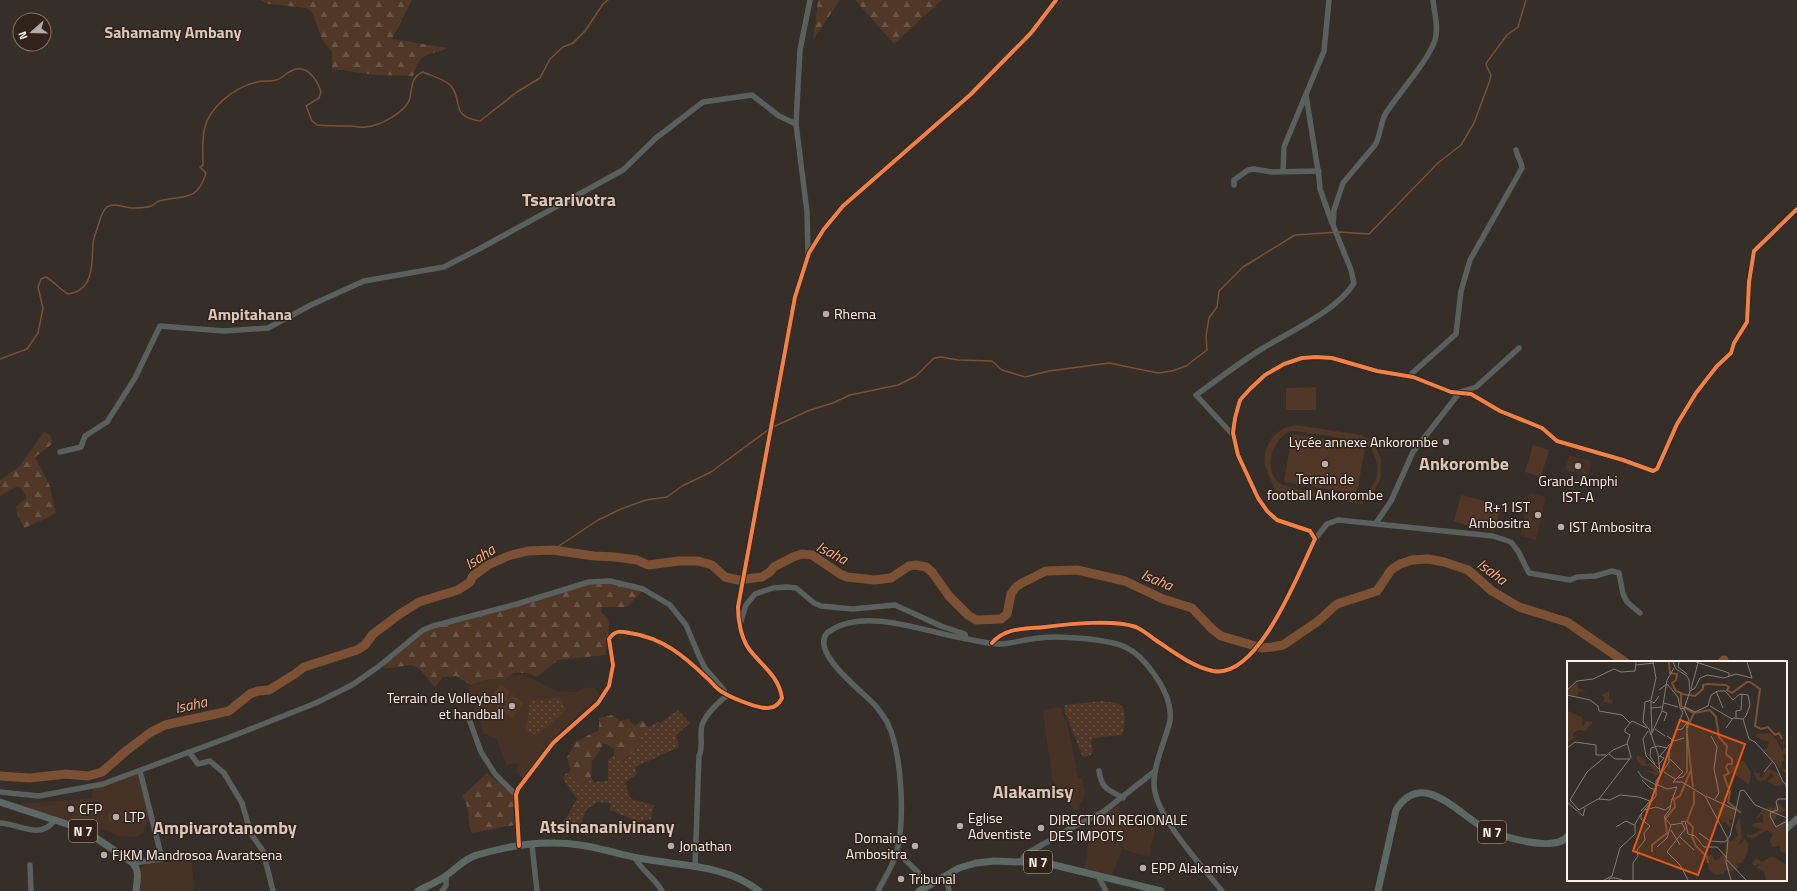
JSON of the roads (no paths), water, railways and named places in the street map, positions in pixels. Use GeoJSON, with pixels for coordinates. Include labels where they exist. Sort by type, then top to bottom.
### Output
{"type":"FeatureCollection","features":[{"type":"Feature","properties":{"kind":"main road","name":"N 7"},"geometry":{"type":"LineString","coordinates":[[1378,891],[1396,810],[1405,799],[1417,794],[1432,794],[1446,800],[1484,828],[1497,834],[1546,844],[1565,839],[1567,837]]}},
{"type":"Feature","properties":{"kind":"main road","name":"N 7"},"geometry":{"type":"LineString","coordinates":[[0,802],[76,827],[90,834],[133,863]]}},
{"type":"Feature","properties":{"kind":"main road"},"geometry":{"type":"LineString","coordinates":[[1787,829],[1797,819]]}},
{"type":"Feature","properties":{"kind":"main road"},"geometry":{"type":"LineString","coordinates":[[418,891],[446,876],[468,859],[476,855],[532,844],[556,843],[585,845],[636,858],[695,867],[742,879],[759,891]]}},
{"type":"Feature","properties":{"kind":"main road","name":"N 7"},"geometry":{"type":"LineString","coordinates":[[919,891],[959,868],[976,863],[994,861],[1046,863],[1161,891]]}},
{"type":"Feature","properties":{"kind":"main road"},"geometry":{"type":"LineString","coordinates":[[133,863],[138,874],[136,891]]}},
{"type":"Feature","properties":{"kind":"street"},"geometry":{"type":"LineString","coordinates":[[808,253],[807,212],[796,124],[800,50],[810,0]]}},
{"type":"Feature","properties":{"kind":"street"},"geometry":{"type":"LineString","coordinates":[[519,846],[516,795],[518,789],[553,743],[598,703],[609,686],[613,665],[609,639],[612,633],[619,631],[644,635],[673,648],[718,690],[761,708],[776,706],[782,698],[777,681],[748,648],[740,625],[738,607],[795,297],[808,253],[824,229],[843,206],[970,95],[1031,33],[1056,0]]}},
{"type":"Feature","properties":{"kind":"street"},"geometry":{"type":"LineString","coordinates":[[1283,171],[1284,147],[1306,95],[1313,74],[1324,51],[1329,0]]}},
{"type":"Feature","properties":{"kind":"street"},"geometry":{"type":"LineString","coordinates":[[1335,230],[1334,210],[1343,182],[1378,139],[1384,115],[1424,60],[1435,40],[1436,28],[1433,0]]}},
{"type":"Feature","properties":{"kind":"street"},"geometry":{"type":"LineString","coordinates":[[60,452],[81,447],[85,436],[107,422],[135,378],[160,326],[224,331],[268,328],[311,305],[364,281],[444,267],[623,170],[656,138],[703,102],[752,95],[779,116],[796,124]]}},
{"type":"Feature","properties":{"kind":"street"},"geometry":{"type":"LineString","coordinates":[[1234,436],[1196,395],[1264,347],[1311,321],[1348,292],[1354,283],[1351,270],[1320,189],[1306,95]]}},
{"type":"Feature","properties":{"kind":"street"},"geometry":{"type":"LineString","coordinates":[[1409,376],[1456,334],[1461,291],[1470,260],[1522,168],[1522,164],[1517,156],[1516,150]]}},
{"type":"Feature","properties":{"kind":"street"},"geometry":{"type":"LineString","coordinates":[[1234,185],[1234,180],[1248,170],[1254,169],[1272,172],[1318,171]]}},
{"type":"Feature","properties":{"kind":"street"},"geometry":{"type":"LineString","coordinates":[[1315,539],[1310,531],[1277,520],[1267,511],[1258,498],[1238,455],[1234,436],[1235,418],[1240,400],[1265,376],[1284,364],[1302,358],[1316,357],[1332,358],[1377,371],[1409,376],[1451,392],[1471,394],[1500,411],[1542,428],[1557,441],[1653,470],[1657,469],[1677,424],[1696,393],[1717,366],[1731,353],[1734,343],[1748,322],[1749,282],[1754,251],[1797,209]]}},
{"type":"Feature","properties":{"kind":"street"},"geometry":{"type":"LineString","coordinates":[[1376,523],[1391,501],[1413,452],[1460,392],[1476,387],[1519,348]]}},
{"type":"Feature","properties":{"kind":"street"},"geometry":{"type":"LineString","coordinates":[[992,643],[1004,632],[1016,630],[1069,624],[1119,624],[1137,628],[1188,662],[1212,671],[1227,671],[1248,658],[1266,635],[1315,539],[1327,524],[1338,520],[1493,536],[1511,542],[1518,551],[1529,572],[1543,576],[1570,580],[1577,577],[1595,576],[1612,571],[1619,573],[1623,594],[1627,602],[1640,613]]}},
{"type":"Feature","properties":{"kind":"street"},"geometry":{"type":"LineString","coordinates":[[0,792],[39,796],[103,784],[140,771],[316,703],[352,685],[378,667],[422,630],[590,582],[610,582],[643,589],[670,605],[686,625],[698,656],[705,668],[727,694]]}},
{"type":"Feature","properties":{"kind":"street"},"geometry":{"type":"LineString","coordinates":[[740,625],[744,609],[755,594],[773,588],[787,587],[796,588],[814,603],[821,606],[853,609],[880,606],[900,607],[941,626],[965,634],[966,639]]}},
{"type":"Feature","properties":{"kind":"street"},"geometry":{"type":"LineString","coordinates":[[878,891],[897,852],[900,784],[896,749],[887,722],[880,712],[837,669],[825,650],[824,642],[827,633],[840,626],[856,622],[887,623],[966,639],[1002,644],[1041,637],[1060,637],[1118,644],[1128,648],[1138,655],[1161,684],[1171,713],[1155,771],[1154,785],[1160,807],[1168,822],[1222,891]]}},
{"type":"Feature","properties":{"kind":"street"},"geometry":{"type":"LineString","coordinates":[[695,867],[699,756],[702,749],[702,726],[717,703],[727,694]]}},
{"type":"Feature","properties":{"kind":"street"},"geometry":{"type":"LineString","coordinates":[[468,716],[481,752],[495,774],[516,795]]}},
{"type":"Feature","properties":{"kind":"street"},"geometry":{"type":"LineString","coordinates":[[189,752],[198,764],[210,761],[224,773],[230,781],[242,803],[251,834],[263,851],[273,891]]}},
{"type":"Feature","properties":{"kind":"street"},"geometry":{"type":"LineString","coordinates":[[133,863],[162,859],[140,771]]}},
{"type":"Feature","properties":{"kind":"street"},"geometry":{"type":"LineString","coordinates":[[1099,771],[1101,783],[1123,798]]}},
{"type":"Feature","properties":{"kind":"street"},"geometry":{"type":"LineString","coordinates":[[1021,861],[1026,854],[1103,812],[1123,798],[1155,771]]}},
{"type":"Feature","properties":{"kind":"street"},"geometry":{"type":"LineString","coordinates":[[0,823],[38,831],[50,827],[54,821]]}},
{"type":"Feature","properties":{"kind":"street"},"geometry":{"type":"LineString","coordinates":[[532,844],[537,891]]}},
{"type":"Feature","properties":{"kind":"street"},"geometry":{"type":"LineString","coordinates":[[897,852],[930,884]]}},
{"type":"Feature","properties":{"kind":"street"},"geometry":{"type":"LineString","coordinates":[[636,858],[638,863],[658,882],[662,891]]}},
{"type":"Feature","properties":{"kind":"street"},"geometry":{"type":"LineString","coordinates":[[30,865],[31,891]]}},
{"type":"Feature","properties":{"kind":"street"},"geometry":{"type":"LineString","coordinates":[[442,891],[446,886],[446,876]]}},
{"type":"Feature","properties":{"kind":"street"},"geometry":{"type":"LineString","coordinates":[[946,876],[948,891]]}},
{"type":"Feature","properties":{"kind":"street"},"geometry":{"type":"LineString","coordinates":[[1098,876],[1106,891]]}},
{"type":"Feature","properties":{"kind":"waterway"},"geometry":{"type":"LineString","coordinates":[[0,359],[27,349],[38,333],[43,308],[38,287],[41,279],[46,277],[68,294],[83,288],[87,282],[92,267],[94,238],[102,214],[107,207],[113,205],[130,208],[147,207],[152,206],[159,201],[188,196],[198,189],[206,173],[200,167],[203,165],[203,139],[207,122],[217,106],[240,88],[259,81],[271,81],[278,79],[289,72],[296,69],[301,69],[306,71],[314,78],[321,92],[319,98],[306,106],[312,121],[317,125],[364,127],[372,126],[385,121],[404,108],[410,98],[414,80],[423,72],[442,80],[451,86],[455,92],[459,108],[464,116],[480,121],[517,92],[540,78],[550,59],[563,47],[573,43],[585,31],[603,4],[608,0]]}},
{"type":"Feature","properties":{"kind":"waterway"},"geometry":{"type":"LineString","coordinates":[[773,427],[810,410],[833,403],[850,395],[898,385],[916,376],[934,358],[941,357],[958,360],[992,361],[1002,370],[1025,377],[1049,371],[1109,363],[1158,373],[1172,371],[1186,366],[1207,350],[1206,336],[1209,318],[1217,307],[1219,291],[1243,267],[1295,235],[1339,232],[1369,234],[1438,163],[1461,145],[1474,123],[1490,80],[1491,75],[1486,65],[1487,62],[1507,35],[1518,27],[1526,0]]}},
{"type":"Feature","properties":{"kind":"waterway"},"geometry":{"type":"LineString","coordinates":[[553,550],[598,520],[621,509],[646,500],[667,497],[682,486],[711,472],[768,430]]}},
{"type":"Feature","properties":{"kind":"waterway","name":"Isaha"},"geometry":{"type":"LineString","coordinates":[[0,776],[30,778],[66,774],[88,776],[102,772],[151,732],[165,725],[229,711],[250,694],[258,691],[269,690],[304,667],[357,650],[365,645],[373,634],[419,602],[458,590],[470,582],[473,576],[488,565],[508,556],[528,551],[553,550],[594,556],[615,557],[637,560],[648,565],[679,561],[698,561],[712,565],[725,577],[738,580],[762,577],[770,572],[774,567],[802,554],[812,555],[847,577],[874,580],[891,578],[909,566],[916,565],[926,567],[932,572],[949,596],[968,615],[976,620],[1001,619],[1007,614],[1011,594],[1016,587],[1046,571],[1077,570],[1125,581],[1163,599],[1192,608],[1212,629],[1221,636],[1262,648],[1283,645],[1317,622],[1337,604],[1377,591],[1391,570],[1400,564],[1412,560],[1428,559],[1444,562],[1468,570],[1492,591],[1519,607],[1567,622],[1624,661]]}},
{"type":"Feature","properties":{"kind":"place","name":"Rhema"},"geometry":{"type":"Point","coordinates":[826,314]}},
{"type":"Feature","properties":{"kind":"place","name":"Lycée annexe Ankorombe"},"geometry":{"type":"Point","coordinates":[1446,442]}},
{"type":"Feature","properties":{"kind":"place","name":"Terrain de football Ankorombe"},"geometry":{"type":"Point","coordinates":[1325,464]}},
{"type":"Feature","properties":{"kind":"place","name":"Grand-Amphi IST-A"},"geometry":{"type":"Point","coordinates":[1578,466]}},
{"type":"Feature","properties":{"kind":"place","name":"R+1 IST Ambositra"},"geometry":{"type":"Point","coordinates":[1538,515]}},
{"type":"Feature","properties":{"kind":"place","name":"IST Ambositra"},"geometry":{"type":"Point","coordinates":[1561,527]}},
{"type":"Feature","properties":{"kind":"place","name":"Terrain de Volleyball et handball"},"geometry":{"type":"Point","coordinates":[512,706]}},
{"type":"Feature","properties":{"kind":"place","name":"CFP"},"geometry":{"type":"Point","coordinates":[71,809]}},
{"type":"Feature","properties":{"kind":"place","name":"LTP"},"geometry":{"type":"Point","coordinates":[116,817]}},
{"type":"Feature","properties":{"kind":"place","name":"Eglise Adventiste"},"geometry":{"type":"Point","coordinates":[960,826]}},
{"type":"Feature","properties":{"kind":"place","name":"DIRECTION REGIONALE DES IMPOTS"},"geometry":{"type":"Point","coordinates":[1041,828]}},
{"type":"Feature","properties":{"kind":"place","name":"Jonathan"},"geometry":{"type":"Point","coordinates":[671,846]}},
{"type":"Feature","properties":{"kind":"place","name":"Domaine Ambositra"},"geometry":{"type":"Point","coordinates":[915,846]}},
{"type":"Feature","properties":{"kind":"place","name":"FJKM Mandrosoa Avaratsena"},"geometry":{"type":"Point","coordinates":[104,855]}},
{"type":"Feature","properties":{"kind":"place","name":"EPP Alakamisy"},"geometry":{"type":"Point","coordinates":[1143,868]}},
{"type":"Feature","properties":{"kind":"place","name":"Tribunal"},"geometry":{"type":"Point","coordinates":[901,879]}},
{"type":"Feature","properties":{"kind":"district","name":"Sahamamy Ambany"},"geometry":{"type":"Point","coordinates":[173,32]}},
{"type":"Feature","properties":{"kind":"district","name":"Tsararivotra"},"geometry":{"type":"Point","coordinates":[569,200]}},
{"type":"Feature","properties":{"kind":"district","name":"Ampitahana"},"geometry":{"type":"Point","coordinates":[250,314]}},
{"type":"Feature","properties":{"kind":"district","name":"Ankorombe"},"geometry":{"type":"Point","coordinates":[1464,464]}},
{"type":"Feature","properties":{"kind":"district","name":"Alakamisy"},"geometry":{"type":"Point","coordinates":[1033,792]}},
{"type":"Feature","properties":{"kind":"district","name":"Atsinananivinany"},"geometry":{"type":"Point","coordinates":[607,827]}},
{"type":"Feature","properties":{"kind":"district","name":"Ampivarotanomby"},"geometry":{"type":"Point","coordinates":[225,828]}}]}
